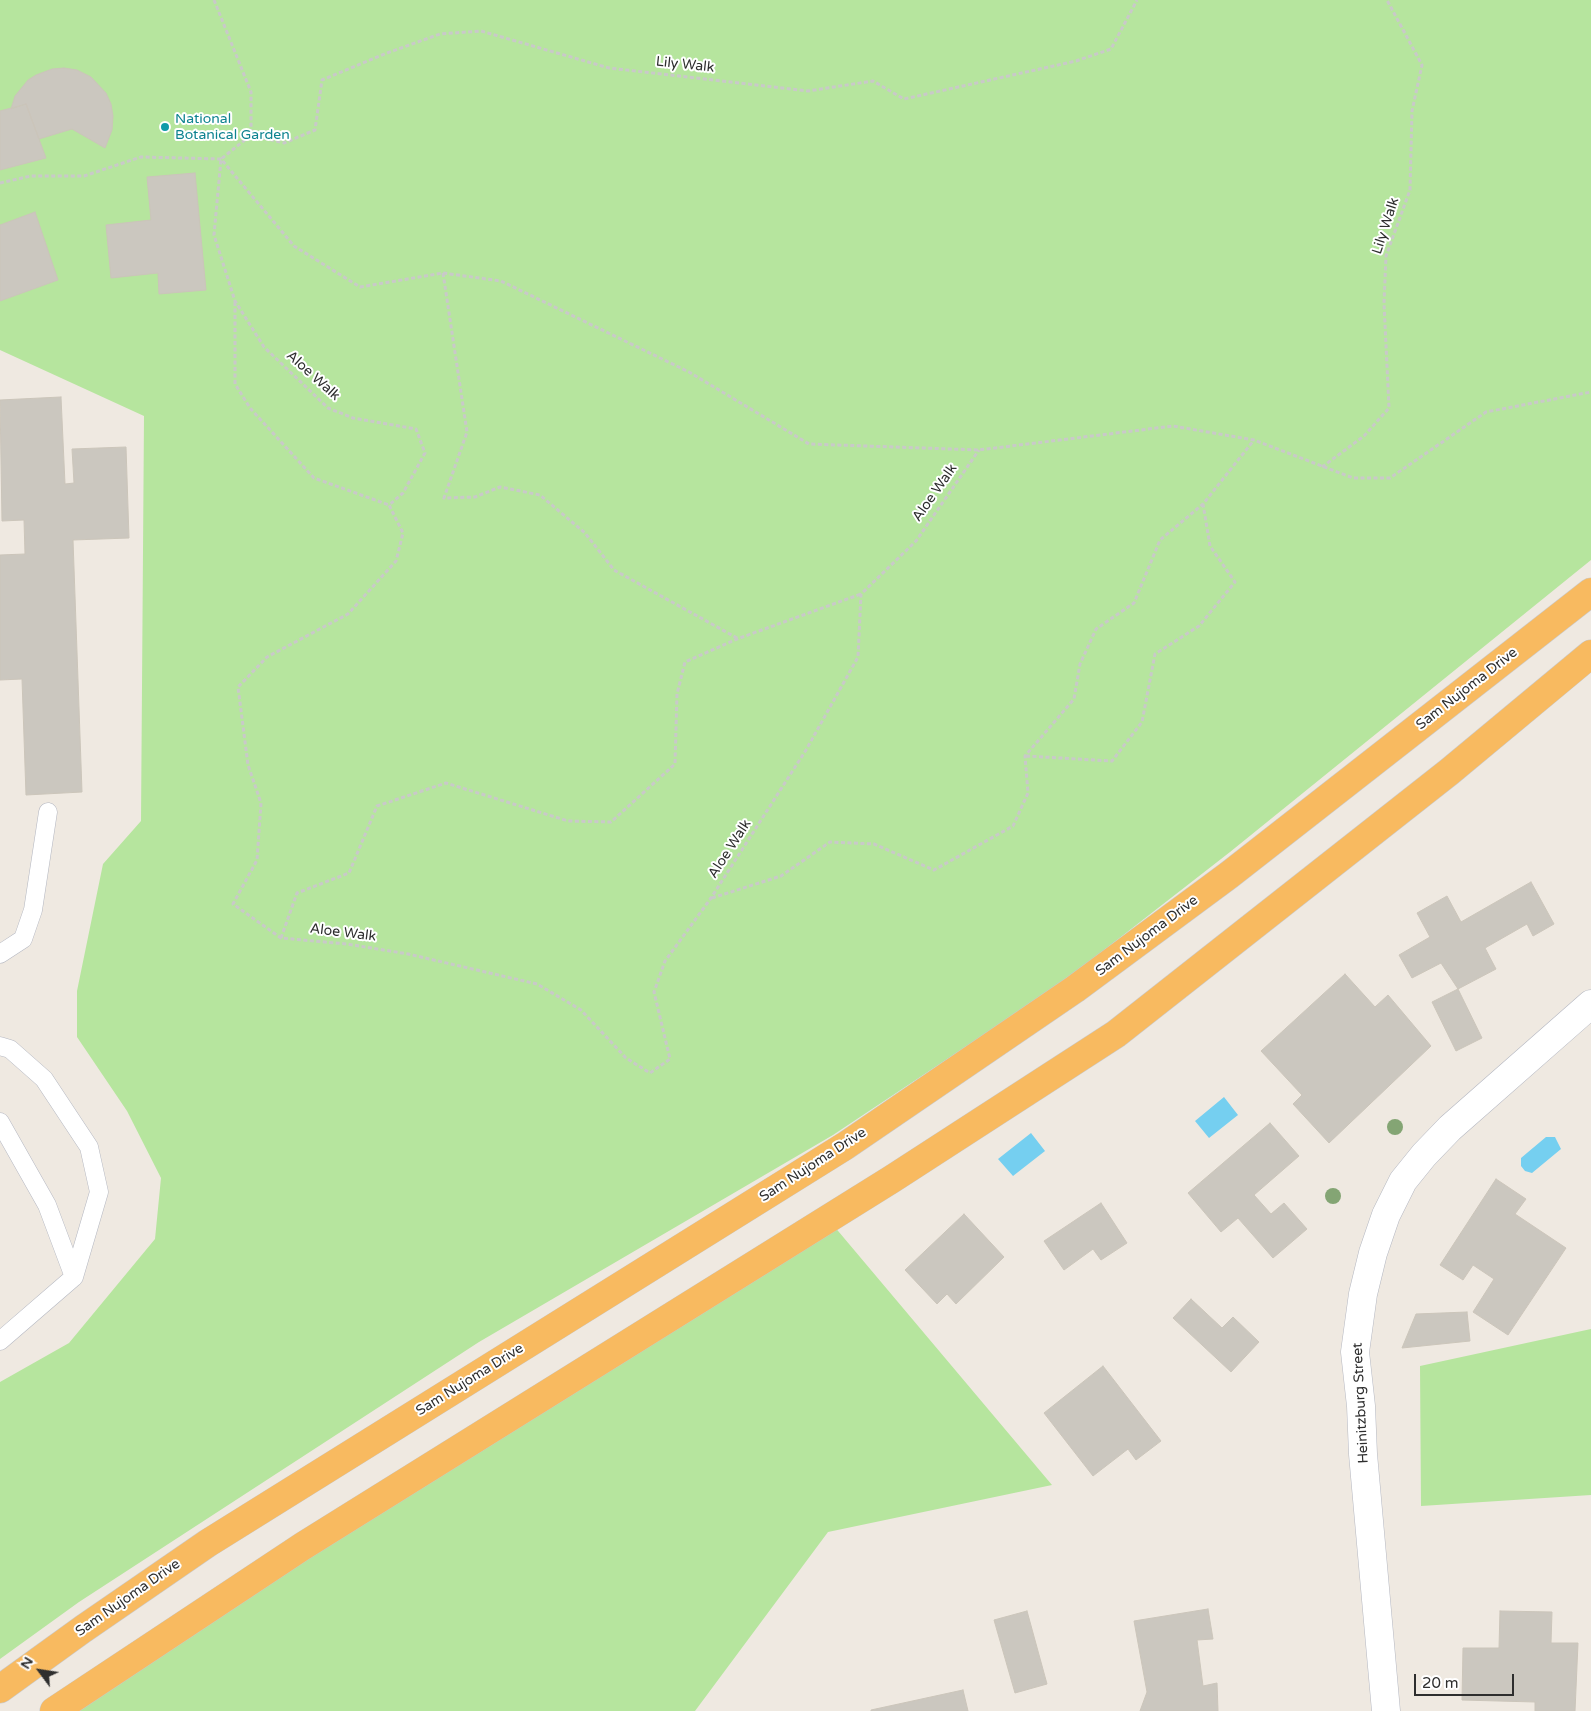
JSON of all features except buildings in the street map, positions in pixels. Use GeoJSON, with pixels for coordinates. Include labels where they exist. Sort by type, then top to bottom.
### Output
{"type":"FeatureCollection","features":[{"type":"Feature","properties":{"kind":"highway","name":"Sam Nujoma Drive"},"geometry":{"type":"LineString","coordinates":[[0,1689],[208,1543],[845,1146],[1075,989],[1229,875],[1591,592]]}},
{"type":"Feature","properties":{"kind":"highway"},"geometry":{"type":"LineString","coordinates":[[54,1711],[303,1546],[892,1179],[1116,1034],[1449,772],[1591,654]]}},
{"type":"Feature","properties":{"kind":"street","name":"Heinitzburg Street"},"geometry":{"type":"LineString","coordinates":[[1386,1711],[1355,1352],[1363,1294],[1373,1253],[1386,1216],[1403,1180],[1424,1154],[1450,1128],[1591,1004]]}},
{"type":"Feature","properties":{"kind":"lane"},"geometry":{"type":"LineString","coordinates":[[0,954],[23,939],[34,910],[48,812]]}},
{"type":"Feature","properties":{"kind":"lane"},"geometry":{"type":"LineString","coordinates":[[0,1046],[10,1049],[44,1079],[89,1147],[100,1192],[74,1277],[0,1341]]}},
{"type":"Feature","properties":{"kind":"lane"},"geometry":{"type":"LineString","coordinates":[[0,1122],[47,1205],[74,1277]]}},
{"type":"Feature","properties":{"kind":"path"},"geometry":{"type":"LineString","coordinates":[[0,183],[31,176],[84,176],[141,157],[221,159],[251,135],[251,92],[214,0]]}},
{"type":"Feature","properties":{"kind":"path","name":"Lily Walk"},"geometry":{"type":"LineString","coordinates":[[251,135],[284,144],[315,130],[322,80],[386,53],[440,34],[480,31],[609,68],[808,91],[873,80],[904,99],[1076,61],[1111,49],[1137,0]]}},
{"type":"Feature","properties":{"kind":"path","name":"Lily Walk"},"geometry":{"type":"LineString","coordinates":[[1322,468],[1364,436],[1389,408],[1384,303],[1386,256],[1410,190],[1412,111],[1422,65],[1387,0]]}},
{"type":"Feature","properties":{"kind":"path"},"geometry":{"type":"LineString","coordinates":[[221,159],[294,246],[360,288],[443,273],[501,281],[690,372],[809,444],[979,450],[1172,426],[1254,440],[1322,468],[1353,478],[1390,478],[1486,412],[1591,392]]}},
{"type":"Feature","properties":{"kind":"path","name":"Aloe Walk"},"geometry":{"type":"LineString","coordinates":[[221,159],[214,235],[235,301],[264,347],[328,408],[353,418],[416,429],[425,453],[402,493],[389,505]]}},
{"type":"Feature","properties":{"kind":"path"},"geometry":{"type":"LineString","coordinates":[[443,273],[467,432],[444,498],[474,497],[500,487],[540,495],[585,533],[614,570],[737,639]]}},
{"type":"Feature","properties":{"kind":"path"},"geometry":{"type":"LineString","coordinates":[[235,301],[235,384],[250,408],[314,478],[389,505],[403,533],[396,561],[348,614],[267,657],[238,687],[248,765],[261,803],[257,860],[233,904],[280,938],[297,894],[349,873],[376,806],[446,783],[568,821],[611,822],[675,764],[677,694],[684,662],[737,639],[861,594]]}},
{"type":"Feature","properties":{"kind":"path"},"geometry":{"type":"LineString","coordinates":[[711,898],[781,876],[830,842],[874,844],[934,870],[1013,826],[1028,793],[1025,756],[1074,699],[1080,664],[1096,629],[1134,603],[1160,540],[1203,504],[1254,440]]}},
{"type":"Feature","properties":{"kind":"path","name":"Aloe Walk"},"geometry":{"type":"LineString","coordinates":[[280,938],[347,944],[408,954],[538,984],[581,1010],[626,1058],[650,1073],[670,1059],[654,992],[664,961],[711,898],[806,750],[858,657],[861,594],[916,541],[979,450]]}},
{"type":"Feature","properties":{"kind":"path"},"geometry":{"type":"LineString","coordinates":[[1025,756],[1112,761],[1142,722],[1155,654],[1199,626],[1235,582],[1210,546],[1203,504]]}},
{"type":"Feature","properties":{"kind":"green space"},"geometry":{"type":"Polygon","coordinates":[[[0,0],[1591,0],[1591,560],[1230,852],[1063,982],[833,1135],[479,1342],[79,1602],[0,1659],[0,1382],[69,1343],[155,1239],[161,1178],[127,1111],[77,1037],[77,991],[103,864],[141,821],[144,416],[0,350],[0,0]]]}},
{"type":"Feature","properties":{"kind":"green space"},"geometry":{"type":"Polygon","coordinates":[[[828,1219],[1052,1485],[828,1532],[695,1711],[54,1711],[828,1219]]]}},
{"type":"Feature","properties":{"kind":"green space"},"geometry":{"type":"Polygon","coordinates":[[[1591,1329],[1591,1495],[1421,1506],[1420,1366],[1591,1329]]]}},
{"type":"Feature","properties":{"kind":"water"},"geometry":{"type":"Polygon","coordinates":[[[1224,1097],[1238,1115],[1209,1138],[1195,1121],[1224,1097]]]}},
{"type":"Feature","properties":{"kind":"water"},"geometry":{"type":"Polygon","coordinates":[[[1031,1133],[1045,1151],[1013,1176],[998,1159],[1031,1133]]]}},
{"type":"Feature","properties":{"kind":"water"},"geometry":{"type":"Polygon","coordinates":[[[1546,1137],[1555,1137],[1561,1149],[1532,1173],[1525,1171],[1521,1166],[1521,1158],[1546,1137]]]}},
{"type":"Feature","properties":{"kind":"place","name":"National Botanical Garden"},"geometry":{"type":"Point","coordinates":[165,127]}}]}
